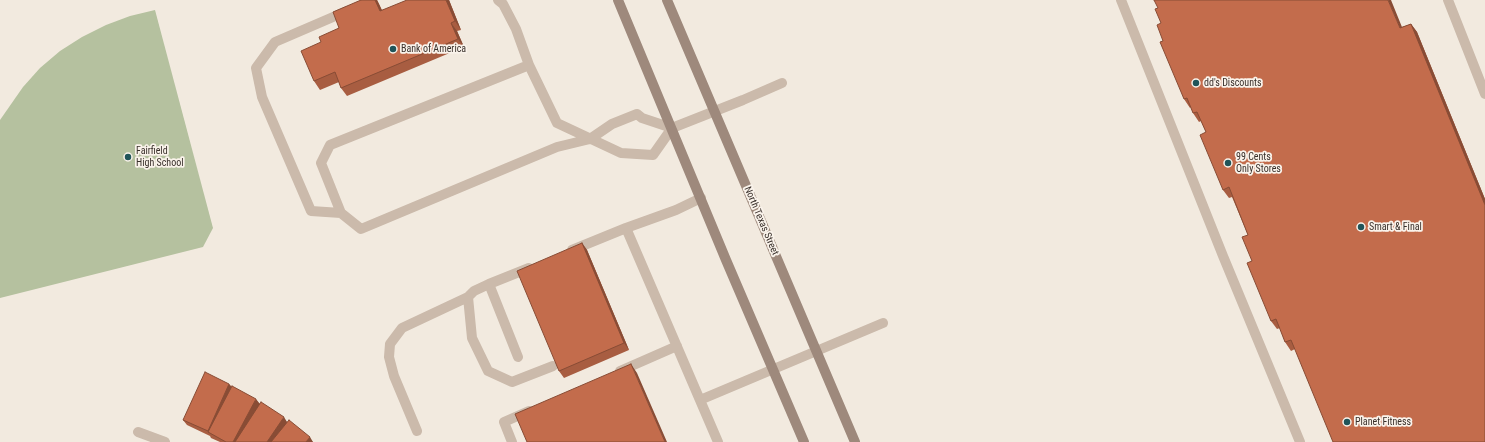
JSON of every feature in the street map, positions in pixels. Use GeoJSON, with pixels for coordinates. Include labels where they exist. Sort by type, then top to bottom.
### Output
{"type":"FeatureCollection","features":[{"type":"Feature","properties":{"kind":"main road"},"geometry":{"type":"LineString","coordinates":[[618,0],[804,442]]}},
{"type":"Feature","properties":{"kind":"main road","name":"North Texas Street"},"geometry":{"type":"LineString","coordinates":[[667,0],[855,442]]}},
{"type":"Feature","properties":{"kind":"lane"},"geometry":{"type":"LineString","coordinates":[[498,0],[503,4],[516,29],[529,65],[557,123],[621,153],[653,155],[672,128],[782,83]]}},
{"type":"Feature","properties":{"kind":"lane"},"geometry":{"type":"LineString","coordinates":[[1121,0],[1223,256],[1300,442]]}},
{"type":"Feature","properties":{"kind":"lane"},"geometry":{"type":"LineString","coordinates":[[1448,0],[1485,94]]}},
{"type":"Feature","properties":{"kind":"lane"},"geometry":{"type":"LineString","coordinates":[[341,212],[311,211],[262,97],[256,68],[276,42],[360,6]]}},
{"type":"Feature","properties":{"kind":"lane"},"geometry":{"type":"LineString","coordinates":[[529,65],[330,145],[321,163],[341,212],[361,229],[557,147],[590,139],[612,124],[637,114],[642,118],[672,128]]}},
{"type":"Feature","properties":{"kind":"lane"},"geometry":{"type":"LineString","coordinates":[[561,254],[676,210],[701,198]]}},
{"type":"Feature","properties":{"kind":"lane"},"geometry":{"type":"LineString","coordinates":[[626,228],[718,442]]}},
{"type":"Feature","properties":{"kind":"lane"},"geometry":{"type":"LineString","coordinates":[[417,431],[394,376],[389,357],[390,344],[402,328],[468,297],[474,291],[540,263]]}},
{"type":"Feature","properties":{"kind":"lane"},"geometry":{"type":"LineString","coordinates":[[489,284],[518,357]]}},
{"type":"Feature","properties":{"kind":"lane"},"geometry":{"type":"LineString","coordinates":[[468,297],[472,338],[488,371],[512,382],[553,366]]}},
{"type":"Feature","properties":{"kind":"lane"},"geometry":{"type":"LineString","coordinates":[[700,400],[883,322]]}},
{"type":"Feature","properties":{"kind":"lane"},"geometry":{"type":"LineString","coordinates":[[612,375],[677,346]]}},
{"type":"Feature","properties":{"kind":"lane"},"geometry":{"type":"LineString","coordinates":[[512,442],[504,422],[540,406]]}},
{"type":"Feature","properties":{"kind":"lane"},"geometry":{"type":"LineString","coordinates":[[138,432],[165,442]]}},
{"type":"Feature","properties":{"kind":"green space"},"geometry":{"type":"Polygon","coordinates":[[[155,10],[213,228],[203,247],[0,298],[0,120],[23,87],[40,68],[60,51],[82,37],[106,25],[130,16],[155,10]]]}},
{"type":"Feature","properties":{"kind":"building","name":"Bank of America"},"geometry":{"type":"Polygon","coordinates":[[[361,0],[375,0],[380,11],[407,0],[446,0],[455,21],[451,23],[458,39],[341,88],[335,72],[314,81],[301,51],[321,42],[319,37],[339,28],[333,12],[361,0]]]}},
{"type":"Feature","properties":{"kind":"building"},"geometry":{"type":"Polygon","coordinates":[[[1154,0],[1388,0],[1400,28],[1411,24],[1485,205],[1485,442],[1333,442],[1291,340],[1285,342],[1276,319],[1271,321],[1247,263],[1252,261],[1242,237],[1248,235],[1229,187],[1223,190],[1200,135],[1206,132],[1197,112],[1193,113],[1187,98],[1184,99],[1160,42],[1163,41],[1157,25],[1161,23],[1155,9],[1158,8],[1154,0]]]}},
{"type":"Feature","properties":{"kind":"building"},"geometry":{"type":"Polygon","coordinates":[[[582,243],[624,343],[559,371],[517,271],[582,243]]]}},
{"type":"Feature","properties":{"kind":"building"},"geometry":{"type":"Polygon","coordinates":[[[631,364],[665,442],[527,442],[515,414],[631,364]]]}},
{"type":"Feature","properties":{"kind":"building"},"geometry":{"type":"Polygon","coordinates":[[[205,372],[229,384],[208,431],[183,420],[205,372]]]}},
{"type":"Feature","properties":{"kind":"building"},"geometry":{"type":"Polygon","coordinates":[[[232,386],[256,399],[233,442],[226,442],[208,432],[232,386]]]}},
{"type":"Feature","properties":{"kind":"building"},"geometry":{"type":"Polygon","coordinates":[[[261,402],[284,417],[267,442],[235,442],[261,402]]]}},
{"type":"Feature","properties":{"kind":"building"},"geometry":{"type":"Polygon","coordinates":[[[289,420],[310,437],[306,442],[271,442],[289,420]]]}},
{"type":"Feature","properties":{"kind":"place","name":"Bank of America"},"geometry":{"type":"Point","coordinates":[393,49]}},
{"type":"Feature","properties":{"kind":"place","name":"dd's Discounts"},"geometry":{"type":"Point","coordinates":[1196,83]}},
{"type":"Feature","properties":{"kind":"place","name":"Fairfield High School"},"geometry":{"type":"Point","coordinates":[128,157]}},
{"type":"Feature","properties":{"kind":"place","name":"99 Cents Only Stores"},"geometry":{"type":"Point","coordinates":[1228,163]}},
{"type":"Feature","properties":{"kind":"place","name":"Smart & Final"},"geometry":{"type":"Point","coordinates":[1361,227]}},
{"type":"Feature","properties":{"kind":"place","name":"Planet Fitness"},"geometry":{"type":"Point","coordinates":[1347,422]}}]}
